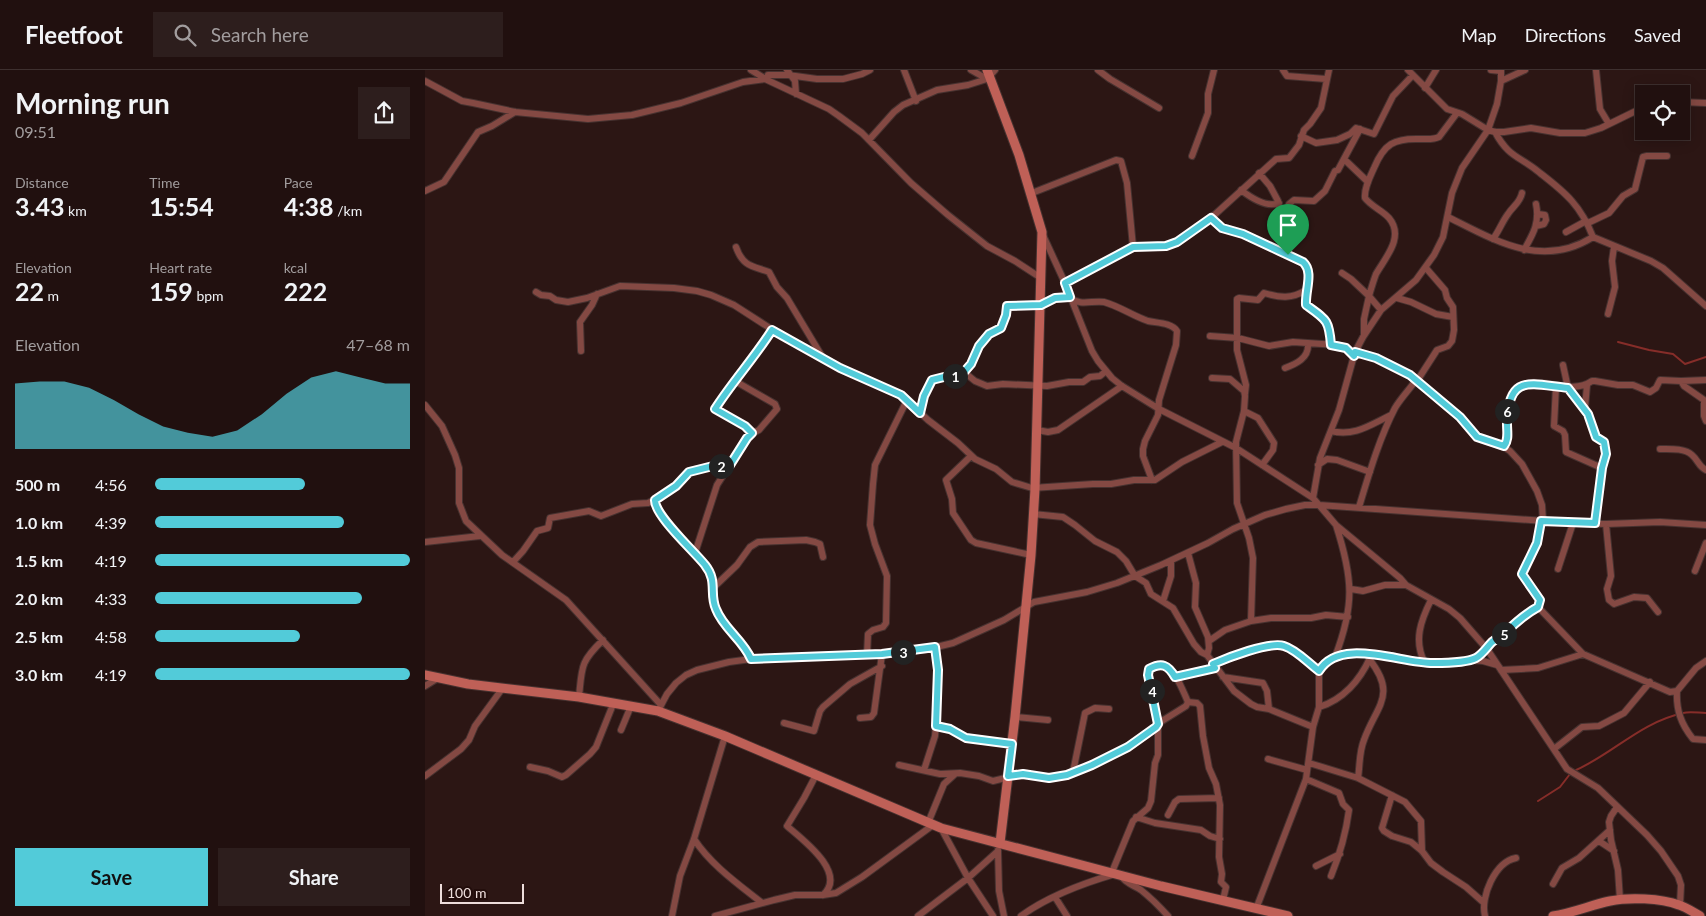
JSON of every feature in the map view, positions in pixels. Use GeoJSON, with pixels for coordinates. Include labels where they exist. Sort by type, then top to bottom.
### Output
{"type":"FeatureCollection","features":[{"type":"Feature","properties":{"kind":"street"},"geometry":{"type":"LineString","coordinates":[[751,70],[767,76],[796,94],[829,109],[869,140],[911,183],[948,215],[987,246],[1041,278]]}},
{"type":"Feature","properties":{"kind":"street"},"geometry":{"type":"LineString","coordinates":[[425,82],[462,101],[515,112],[579,119],[617,118],[681,103],[767,76],[789,73],[808,79],[843,79],[870,70]]}},
{"type":"Feature","properties":{"kind":"street"},"geometry":{"type":"LineString","coordinates":[[904,70],[917,101]]}},
{"type":"Feature","properties":{"kind":"street"},"geometry":{"type":"LineString","coordinates":[[971,70],[990,74]]}},
{"type":"Feature","properties":{"kind":"street"},"geometry":{"type":"LineString","coordinates":[[1098,70],[1159,108]]}},
{"type":"Feature","properties":{"kind":"street"},"geometry":{"type":"LineString","coordinates":[[1192,156],[1208,112],[1208,94],[1213,70]]}},
{"type":"Feature","properties":{"kind":"street"},"geometry":{"type":"LineString","coordinates":[[1283,70],[1287,76],[1326,79]]}},
{"type":"Feature","properties":{"kind":"street"},"geometry":{"type":"LineString","coordinates":[[1065,283],[1133,247],[1169,245],[1183,238],[1211,218],[1276,159],[1289,158],[1299,145],[1304,130],[1311,124],[1321,108],[1329,70]]}},
{"type":"Feature","properties":{"kind":"street"},"geometry":{"type":"LineString","coordinates":[[1425,88],[1436,70]]}},
{"type":"Feature","properties":{"kind":"street"},"geometry":{"type":"LineString","coordinates":[[1313,498],[1318,465],[1331,431],[1355,354],[1363,337],[1381,310],[1397,298],[1426,268],[1443,237],[1452,193],[1462,168],[1492,131],[1501,71],[1491,70]]}},
{"type":"Feature","properties":{"kind":"street"},"geometry":{"type":"LineString","coordinates":[[1501,81],[1525,70]]}},
{"type":"Feature","properties":{"kind":"street"},"geometry":{"type":"LineString","coordinates":[[1596,70],[1600,109],[1609,124]]}},
{"type":"Feature","properties":{"kind":"street"},"geometry":{"type":"LineString","coordinates":[[789,73],[795,83],[796,94]]}},
{"type":"Feature","properties":{"kind":"street"},"geometry":{"type":"LineString","coordinates":[[1301,136],[1316,143],[1342,139],[1354,130],[1360,129],[1371,134],[1375,133],[1393,96],[1411,73],[1447,108],[1492,131],[1508,151],[1540,172],[1574,201],[1587,222],[1593,237],[1651,261],[1663,268],[1706,306]]}},
{"type":"Feature","properties":{"kind":"street"},"geometry":{"type":"LineString","coordinates":[[869,140],[898,108],[917,101],[937,90],[968,85],[990,74]]}},
{"type":"Feature","properties":{"kind":"street"},"geometry":{"type":"LineString","coordinates":[[990,74],[1032,194],[1042,232],[1092,351],[1106,371],[1122,386],[1159,409],[1236,448],[1313,498],[1336,525],[1406,585],[1449,609],[1460,618],[1487,649],[1567,769],[1598,788],[1661,851],[1678,876],[1682,890],[1680,905]]}},
{"type":"Feature","properties":{"kind":"street"},"geometry":{"type":"LineString","coordinates":[[1690,102],[1706,103]]}},
{"type":"Feature","properties":{"kind":"street"},"geometry":{"type":"LineString","coordinates":[[1492,131],[1531,128],[1574,133],[1593,131],[1635,111]]}},
{"type":"Feature","properties":{"kind":"street"},"geometry":{"type":"LineString","coordinates":[[425,191],[444,182],[478,132],[515,112]]}},
{"type":"Feature","properties":{"kind":"street"},"geometry":{"type":"LineString","coordinates":[[1363,337],[1363,319],[1369,296],[1377,274],[1395,242],[1395,234],[1389,219],[1365,198],[1368,182],[1379,158],[1388,146],[1395,141],[1430,140],[1439,137],[1457,113]]}},
{"type":"Feature","properties":{"kind":"street"},"geometry":{"type":"LineString","coordinates":[[1282,221],[1289,204],[1294,200],[1314,201],[1321,196],[1335,171],[1338,170],[1360,129]]}},
{"type":"Feature","properties":{"kind":"street"},"geometry":{"type":"LineString","coordinates":[[1566,232],[1609,213],[1623,196],[1635,189],[1643,157],[1667,156]]}},
{"type":"Feature","properties":{"kind":"street"},"geometry":{"type":"LineString","coordinates":[[1344,159],[1368,182]]}},
{"type":"Feature","properties":{"kind":"street"},"geometry":{"type":"LineString","coordinates":[[1032,194],[1116,160],[1121,161],[1127,183],[1133,247]]}},
{"type":"Feature","properties":{"kind":"street"},"geometry":{"type":"LineString","coordinates":[[1259,173],[1272,189],[1279,204],[1282,221],[1288,233],[1286,243],[1288,255]]}},
{"type":"Feature","properties":{"kind":"street"},"geometry":{"type":"LineString","coordinates":[[1241,190],[1263,202],[1272,205],[1279,204]]}},
{"type":"Feature","properties":{"kind":"street"},"geometry":{"type":"LineString","coordinates":[[1493,239],[1509,212],[1521,199],[1522,193]]}},
{"type":"Feature","properties":{"kind":"street"},"geometry":{"type":"LineString","coordinates":[[1524,250],[1536,226],[1538,214],[1536,204]]}},
{"type":"Feature","properties":{"kind":"street"},"geometry":{"type":"LineString","coordinates":[[1448,217],[1493,239],[1524,250],[1538,252],[1559,251],[1581,245],[1593,237]]}},
{"type":"Feature","properties":{"kind":"street"},"geometry":{"type":"LineString","coordinates":[[1211,218],[1222,228],[1243,234],[1307,265],[1309,277],[1306,290],[1306,305],[1327,322],[1331,332],[1331,345]]}},
{"type":"Feature","properties":{"kind":"street"},"geometry":{"type":"LineString","coordinates":[[1004,916],[999,891],[999,847],[1015,717],[1031,555],[1035,489],[1042,232]]}},
{"type":"Feature","properties":{"kind":"street"},"geometry":{"type":"LineString","coordinates":[[1608,314],[1615,287],[1612,261],[1614,246]]}},
{"type":"Feature","properties":{"kind":"street"},"geometry":{"type":"LineString","coordinates":[[736,247],[740,256],[750,266],[769,272],[823,358]]}},
{"type":"Feature","properties":{"kind":"street"},"geometry":{"type":"LineString","coordinates":[[1359,507],[1391,415],[1402,397],[1417,381],[1437,350],[1448,346],[1452,342],[1453,307],[1447,298],[1445,290],[1426,268]]}},
{"type":"Feature","properties":{"kind":"street"},"geometry":{"type":"LineString","coordinates":[[1342,273],[1369,296],[1381,310]]}},
{"type":"Feature","properties":{"kind":"street"},"geometry":{"type":"LineString","coordinates":[[536,292],[556,300],[568,302],[579,301],[620,286],[674,288],[697,291],[734,305],[772,330],[845,371],[896,392],[971,456],[997,469],[1012,482],[1035,489],[1159,479],[1183,462],[1222,442]]}},
{"type":"Feature","properties":{"kind":"street"},"geometry":{"type":"LineString","coordinates":[[1251,621],[1253,558],[1237,503],[1237,434],[1244,411],[1246,385],[1237,350],[1237,301],[1239,298],[1258,300],[1264,293],[1278,298],[1285,298],[1306,290]]}},
{"type":"Feature","properties":{"kind":"street"},"geometry":{"type":"LineString","coordinates":[[581,351],[580,322],[597,294]]}},
{"type":"Feature","properties":{"kind":"street"},"geometry":{"type":"LineString","coordinates":[[920,413],[924,396],[932,380],[964,372],[971,364],[979,346],[989,334],[1001,328],[1007,306],[1041,305],[1055,298],[1070,297],[1077,302],[1105,302],[1135,316],[1173,326],[1178,335],[1159,400],[1158,415],[1145,441],[1143,453],[1152,480]]}},
{"type":"Feature","properties":{"kind":"street"},"geometry":{"type":"LineString","coordinates":[[1397,298],[1411,302],[1436,314],[1453,317]]}},
{"type":"Feature","properties":{"kind":"street"},"geometry":{"type":"LineString","coordinates":[[752,433],[745,426],[715,409],[772,330]]}},
{"type":"Feature","properties":{"kind":"street"},"geometry":{"type":"LineString","coordinates":[[1210,336],[1238,338],[1269,346],[1293,342],[1331,345],[1346,348],[1355,354],[1376,358],[1410,375],[1460,417],[1477,437],[1504,446],[1522,464],[1532,481],[1542,505],[1542,521],[1537,543],[1522,574],[1540,600],[1538,607],[1517,620],[1477,658],[1471,660]]}},
{"type":"Feature","properties":{"kind":"street"},"geometry":{"type":"LineString","coordinates":[[1285,368],[1306,355],[1308,344]]}},
{"type":"Feature","properties":{"kind":"street"},"geometry":{"type":"LineString","coordinates":[[1563,365],[1568,388],[1575,399],[1585,408]]}},
{"type":"Feature","properties":{"kind":"street"},"geometry":{"type":"LineString","coordinates":[[964,372],[975,381],[987,386],[1003,384],[1038,386],[1083,382],[1090,377],[1100,376],[1106,371]]}},
{"type":"Feature","properties":{"kind":"street"},"geometry":{"type":"LineString","coordinates":[[1212,378],[1230,379],[1244,391],[1245,396]]}},
{"type":"Feature","properties":{"kind":"street"},"geometry":{"type":"LineString","coordinates":[[1504,446],[1507,441],[1507,410],[1511,395],[1521,385],[1529,384],[1568,388],[1587,385],[1592,380],[1618,385],[1633,385],[1650,392],[1656,388],[1660,380],[1706,380]]}},
{"type":"Feature","properties":{"kind":"street"},"geometry":{"type":"LineString","coordinates":[[695,553],[717,485],[747,438],[759,430],[776,412],[777,406],[735,381]]}},
{"type":"Feature","properties":{"kind":"street"},"geometry":{"type":"LineString","coordinates":[[1681,381],[1684,386],[1703,400],[1706,421]]}},
{"type":"Feature","properties":{"kind":"street"},"geometry":{"type":"LineString","coordinates":[[1587,385],[1585,408],[1596,437],[1604,442],[1606,448],[1595,523]]}},
{"type":"Feature","properties":{"kind":"street"},"geometry":{"type":"LineString","coordinates":[[1037,430],[1048,432],[1058,430],[1122,386]]}},
{"type":"Feature","properties":{"kind":"street"},"geometry":{"type":"LineString","coordinates":[[1556,386],[1554,426],[1563,431],[1565,435],[1566,452],[1602,468]]}},
{"type":"Feature","properties":{"kind":"street"},"geometry":{"type":"LineString","coordinates":[[867,655],[867,634],[883,627],[886,623],[887,576],[870,526],[875,465],[907,400]]}},
{"type":"Feature","properties":{"kind":"street"},"geometry":{"type":"LineString","coordinates":[[425,405],[437,418],[448,437],[459,468],[459,503],[466,521],[494,549],[567,600],[659,708]]}},
{"type":"Feature","properties":{"kind":"street"},"geometry":{"type":"LineString","coordinates":[[1244,411],[1258,418],[1274,443],[1273,450],[1261,466]]}},
{"type":"Feature","properties":{"kind":"street"},"geometry":{"type":"LineString","coordinates":[[1331,431],[1344,434],[1354,432],[1391,415]]}},
{"type":"Feature","properties":{"kind":"street"},"geometry":{"type":"LineString","coordinates":[[1660,449],[1675,449],[1688,452],[1706,470]]}},
{"type":"Feature","properties":{"kind":"street"},"geometry":{"type":"LineString","coordinates":[[971,456],[946,480],[955,518],[971,540],[976,543],[1031,555]]}},
{"type":"Feature","properties":{"kind":"street"},"geometry":{"type":"LineString","coordinates":[[1318,465],[1327,459],[1337,460],[1370,472]]}},
{"type":"Feature","properties":{"kind":"street"},"geometry":{"type":"LineString","coordinates":[[513,562],[537,531],[547,528],[550,518],[589,511],[601,516],[612,510],[633,504],[648,503],[676,486],[689,472],[713,466],[730,465]]}},
{"type":"Feature","properties":{"kind":"street"},"geometry":{"type":"LineString","coordinates":[[655,500],[655,505],[671,528],[709,571],[714,586],[714,604],[717,612],[745,647],[751,659]]}},
{"type":"Feature","properties":{"kind":"street"},"geometry":{"type":"LineString","coordinates":[[659,708],[676,683],[686,675],[697,670],[729,662],[751,659],[882,654],[953,643],[1034,602],[1087,592],[1135,576],[1188,553],[1265,515],[1305,505],[1359,507],[1573,523],[1641,522],[1705,524]]}},
{"type":"Feature","properties":{"kind":"street"},"geometry":{"type":"LineString","coordinates":[[1033,514],[1055,516],[1068,520],[1091,538],[1117,552],[1135,576],[1146,583],[1149,592],[1173,608],[1197,648],[1207,655],[1234,692],[1257,708],[1269,709],[1313,727]]}},
{"type":"Feature","properties":{"kind":"street"},"geometry":{"type":"LineString","coordinates":[[1558,569],[1573,523]]}},
{"type":"Feature","properties":{"kind":"street"},"geometry":{"type":"LineString","coordinates":[[1606,524],[1611,576],[1607,589],[1609,600],[1614,604],[1634,597],[1647,598],[1658,612]]}},
{"type":"Feature","properties":{"kind":"street"},"geometry":{"type":"LineString","coordinates":[[1335,657],[1348,617],[1351,589],[1336,525]]}},
{"type":"Feature","properties":{"kind":"street"},"geometry":{"type":"LineString","coordinates":[[425,542],[481,536]]}},
{"type":"Feature","properties":{"kind":"street"},"geometry":{"type":"LineString","coordinates":[[714,586],[737,565],[750,547],[763,541],[812,541],[820,544],[823,557]]}},
{"type":"Feature","properties":{"kind":"street"},"geometry":{"type":"LineString","coordinates":[[1695,571],[1706,543]]}},
{"type":"Feature","properties":{"kind":"street"},"geometry":{"type":"LineString","coordinates":[[1188,553],[1196,583],[1195,607],[1209,641],[1207,655]]}},
{"type":"Feature","properties":{"kind":"street"},"geometry":{"type":"LineString","coordinates":[[1163,600],[1171,576],[1171,560]]}},
{"type":"Feature","properties":{"kind":"street"},"geometry":{"type":"LineString","coordinates":[[1351,589],[1363,591],[1385,585],[1406,585]]}},
{"type":"Feature","properties":{"kind":"street"},"geometry":{"type":"LineString","coordinates":[[1425,663],[1420,655],[1419,629],[1431,600]]}},
{"type":"Feature","properties":{"kind":"street"},"geometry":{"type":"LineString","coordinates":[[1538,607],[1583,654],[1670,692],[1677,691]]}},
{"type":"Feature","properties":{"kind":"street"},"geometry":{"type":"LineString","coordinates":[[1209,641],[1225,630],[1251,621],[1271,618],[1311,618],[1326,615],[1348,617]]}},
{"type":"Feature","properties":{"kind":"street"},"geometry":{"type":"LineString","coordinates":[[579,697],[583,662],[603,640]]}},
{"type":"Feature","properties":{"kind":"street"},"geometry":{"type":"LineString","coordinates":[[1175,677],[1214,666],[1245,652],[1280,645],[1293,651],[1319,671]]}},
{"type":"Feature","properties":{"kind":"street"},"geometry":{"type":"LineString","coordinates":[[925,770],[936,726],[938,670],[935,647]]}},
{"type":"Feature","properties":{"kind":"street"},"geometry":{"type":"LineString","coordinates":[[1256,909],[1306,779],[1313,727],[1319,707],[1319,671],[1324,663],[1335,657],[1355,653],[1370,657],[1391,656],[1425,663],[1471,660],[1483,661],[1499,668],[1538,668],[1583,654]]}},
{"type":"Feature","properties":{"kind":"street"},"geometry":{"type":"LineString","coordinates":[[860,718],[871,718],[874,714],[882,654]]}},
{"type":"Feature","properties":{"kind":"street"},"geometry":{"type":"LineString","coordinates":[[1319,707],[1335,700],[1350,688],[1361,675],[1370,657]]}},
{"type":"Feature","properties":{"kind":"street"},"geometry":{"type":"LineString","coordinates":[[1358,778],[1362,744],[1384,695],[1378,671],[1370,657]]}},
{"type":"Feature","properties":{"kind":"street"},"geometry":{"type":"LineString","coordinates":[[1706,661],[1696,668],[1677,691],[1677,710],[1683,724],[1693,739],[1706,740]]}},
{"type":"Feature","properties":{"kind":"street"},"geometry":{"type":"LineString","coordinates":[[1116,874],[1133,821],[1148,808],[1151,801],[1157,754],[1158,724],[1148,672],[1152,667],[1162,664],[1169,668],[1188,702]]}},
{"type":"Feature","properties":{"kind":"street"},"geometry":{"type":"LineString","coordinates":[[784,723],[814,731],[820,711],[850,684],[881,666]]}},
{"type":"Feature","properties":{"kind":"street"},"geometry":{"type":"LineString","coordinates":[[425,674],[438,678],[502,688],[579,697],[631,706],[659,708],[934,825],[999,847],[1288,916]]}},
{"type":"Feature","properties":{"kind":"street"},"geometry":{"type":"LineString","coordinates":[[1223,677],[1262,682],[1267,691],[1269,709]]}},
{"type":"Feature","properties":{"kind":"street"},"geometry":{"type":"LineString","coordinates":[[425,686],[438,678]]}},
{"type":"Feature","properties":{"kind":"street"},"geometry":{"type":"LineString","coordinates":[[1554,749],[1582,727],[1599,726],[1624,713],[1649,682]]}},
{"type":"Feature","properties":{"kind":"street"},"geometry":{"type":"LineString","coordinates":[[425,776],[465,744],[502,688]]}},
{"type":"Feature","properties":{"kind":"street"},"geometry":{"type":"LineString","coordinates":[[530,767],[562,777],[566,775],[596,747],[614,702]]}},
{"type":"Feature","properties":{"kind":"street"},"geometry":{"type":"LineString","coordinates":[[899,765],[940,774],[979,776],[993,781],[1023,774],[1049,778],[1073,772],[1133,744],[1153,730],[1158,724],[1186,706],[1188,702]]}},
{"type":"Feature","properties":{"kind":"street"},"geometry":{"type":"LineString","coordinates":[[1188,702],[1197,703],[1200,706],[1209,768],[1219,798],[1219,858],[1222,874],[1221,882],[1226,887],[1223,900]]}},
{"type":"Feature","properties":{"kind":"street"},"geometry":{"type":"LineString","coordinates":[[621,730],[631,706]]}},
{"type":"Feature","properties":{"kind":"street"},"geometry":{"type":"LineString","coordinates":[[1073,772],[1085,713],[1095,708],[1109,709]]}},
{"type":"Feature","properties":{"kind":"street"},"geometry":{"type":"LineString","coordinates":[[1015,717],[1048,720]]}},
{"type":"Feature","properties":{"kind":"street"},"geometry":{"type":"LineString","coordinates":[[936,726],[950,729],[966,738],[1012,744]]}},
{"type":"Feature","properties":{"kind":"street"},"geometry":{"type":"LineString","coordinates":[[672,916],[680,876],[694,839],[725,736]]}},
{"type":"Feature","properties":{"kind":"street"},"geometry":{"type":"LineString","coordinates":[[1268,760],[1308,766],[1358,778],[1405,802],[1421,822],[1422,851]]}},
{"type":"Feature","properties":{"kind":"street"},"geometry":{"type":"LineString","coordinates":[[715,916],[799,895],[834,894],[845,888],[934,825],[944,784],[955,774]]}},
{"type":"Feature","properties":{"kind":"street"},"geometry":{"type":"LineString","coordinates":[[816,775],[787,826],[815,852],[828,868],[830,886],[823,895]]}},
{"type":"Feature","properties":{"kind":"street"},"geometry":{"type":"LineString","coordinates":[[1306,779],[1339,793],[1343,804],[1349,810],[1346,834],[1331,876]]}},
{"type":"Feature","properties":{"kind":"street"},"geometry":{"type":"LineString","coordinates":[[1392,796],[1383,829],[1392,836],[1411,842],[1431,862],[1466,887],[1483,902]]}},
{"type":"Feature","properties":{"kind":"street"},"geometry":{"type":"LineString","coordinates":[[1168,815],[1175,802],[1179,799],[1219,798]]}},
{"type":"Feature","properties":{"kind":"street"},"geometry":{"type":"LineString","coordinates":[[1617,807],[1609,822],[1619,870],[1620,900]]}},
{"type":"Feature","properties":{"kind":"street"},"geometry":{"type":"LineString","coordinates":[[1136,817],[1155,823],[1201,830],[1210,836],[1220,839]]}},
{"type":"Feature","properties":{"kind":"street"},"geometry":{"type":"LineString","coordinates":[[934,825],[993,916]]}},
{"type":"Feature","properties":{"kind":"street"},"geometry":{"type":"LineString","coordinates":[[1553,884],[1562,868],[1579,858],[1610,830]]}},
{"type":"Feature","properties":{"kind":"street"},"geometry":{"type":"LineString","coordinates":[[694,839],[721,870],[761,903]]}},
{"type":"Feature","properties":{"kind":"street"},"geometry":{"type":"LineString","coordinates":[[1599,841],[1614,851]]}},
{"type":"Feature","properties":{"kind":"street"},"geometry":{"type":"LineString","coordinates":[[917,916],[968,878],[999,847]]}},
{"type":"Feature","properties":{"kind":"street"},"geometry":{"type":"LineString","coordinates":[[1316,866],[1340,854]]}},
{"type":"Feature","properties":{"kind":"street"},"geometry":{"type":"LineString","coordinates":[[1485,916],[1483,902],[1499,868],[1506,861],[1516,858]]}},
{"type":"Feature","properties":{"kind":"street"},"geometry":{"type":"LineString","coordinates":[[1021,916],[1055,897],[1116,874]]}},
{"type":"Feature","properties":{"kind":"street"},"geometry":{"type":"LineString","coordinates":[[1116,874],[1150,898],[1168,916]]}},
{"type":"Feature","properties":{"kind":"street"},"geometry":{"type":"LineString","coordinates":[[1055,897],[1067,916]]}},
{"type":"Feature","properties":{"kind":"street"},"geometry":{"type":"LineString","coordinates":[[1553,916],[1608,901],[1653,900],[1680,905],[1700,916]]}},
{"type":"Feature","properties":{"kind":"waterway"},"geometry":{"type":"LineString","coordinates":[[1618,342],[1673,354],[1685,364],[1706,357]]}},
{"type":"Feature","properties":{"kind":"waterway"},"geometry":{"type":"LineString","coordinates":[[1574,771],[1653,724],[1686,712],[1706,713]]}},
{"type":"Feature","properties":{"kind":"waterway"},"geometry":{"type":"LineString","coordinates":[[1538,801],[1560,787],[1570,774]]}},
{"type":"Feature","properties":{"kind":"route"},"geometry":{"type":"LineString","coordinates":[[1211,218],[1222,228],[1253,238],[1288,255],[1307,265],[1309,277],[1306,290],[1306,305],[1327,322],[1331,332],[1331,345],[1346,348],[1354,356],[1355,352],[1376,358],[1410,375],[1464,420],[1477,437],[1504,446],[1507,441],[1507,410],[1511,395],[1521,385],[1535,384],[1568,388],[1575,399],[1585,408],[1596,437],[1604,442],[1606,454],[1602,468],[1595,523],[1541,521],[1537,543],[1522,574],[1540,600],[1538,607],[1517,620],[1477,658],[1435,664],[1408,661],[1391,656],[1355,653],[1335,657],[1324,663],[1319,671],[1287,647],[1280,645],[1231,656],[1213,664],[1215,668],[1175,677],[1169,668],[1159,664],[1149,669],[1148,672],[1158,724],[1153,730],[1128,747],[1067,775],[1049,778],[1023,774],[1008,776],[1012,744],[979,738],[966,738],[950,729],[936,726],[938,670],[935,647],[909,652],[882,654],[751,659],[745,647],[717,612],[714,604],[714,586],[707,567],[671,528],[655,505],[655,500],[678,485],[685,474],[696,469],[730,465],[752,433],[738,421],[715,409],[772,330],[866,381],[896,392],[920,413],[924,396],[931,381],[936,378],[964,372],[971,364],[978,348],[990,333],[1001,328],[1007,306],[1041,305],[1055,298],[1070,297],[1065,283],[1133,247],[1169,245],[1201,227],[1211,218]]}}]}
